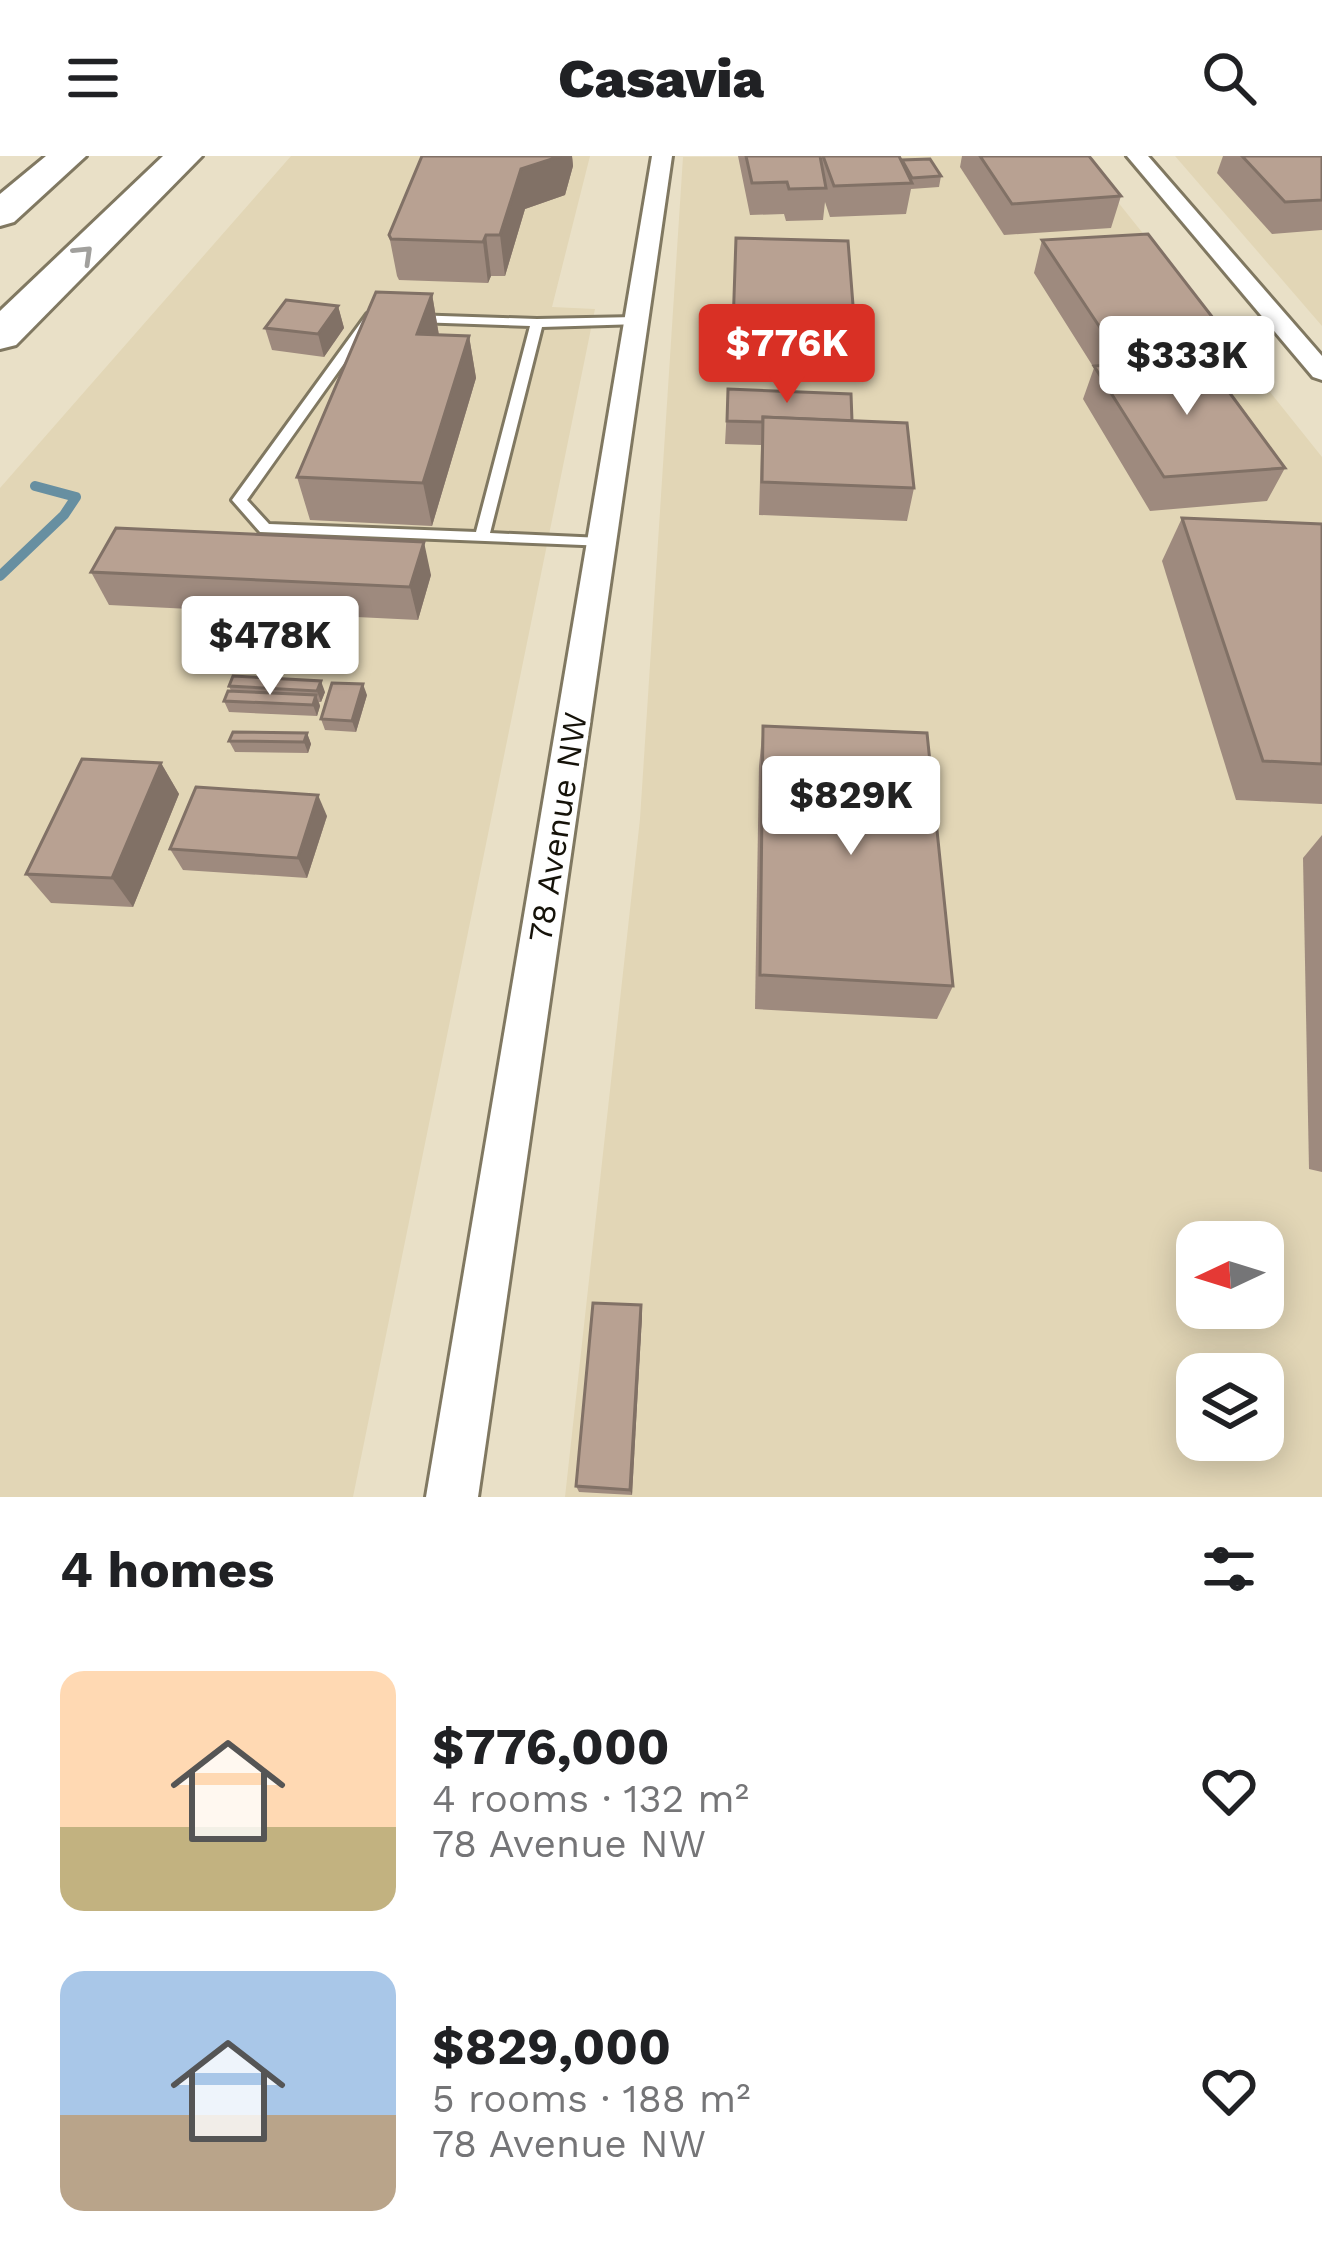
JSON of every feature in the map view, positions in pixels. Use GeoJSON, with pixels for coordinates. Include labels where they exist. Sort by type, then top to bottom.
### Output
{"type":"FeatureCollection","features":[{"type":"Feature","properties":{"kind":"highway"},"geometry":{"type":"LineString","coordinates":[[0,214],[68,156]]}},
{"type":"Feature","properties":{"kind":"highway"},"geometry":{"type":"LineString","coordinates":[[0,336],[184,156]]}},
{"type":"Feature","properties":{"kind":"street","name":"78 Avenue NW"},"geometry":{"type":"LineString","coordinates":[[452,1497],[662,156]]}},
{"type":"Feature","properties":{"kind":"street"},"geometry":{"type":"LineString","coordinates":[[1137,156],[1322,372]]}},
{"type":"Feature","properties":{"kind":"lane"},"geometry":{"type":"LineString","coordinates":[[602,543],[265,529],[239,500],[372,316],[537,323],[636,321]]}},
{"type":"Feature","properties":{"kind":"lane"},"geometry":{"type":"LineString","coordinates":[[482,537],[537,323]]}},
{"type":"Feature","properties":{"kind":"shaded area"},"geometry":{"type":"Polygon","coordinates":[[[291,156],[590,156],[552,307],[595,309],[353,1497],[0,1497],[0,488],[291,156]]]}},
{"type":"Feature","properties":{"kind":"shaded area"},"geometry":{"type":"Polygon","coordinates":[[[1081,156],[1322,457],[1322,1497],[565,1497],[640,819],[683,157],[1081,156]]]}},
{"type":"Feature","properties":{"kind":"shaded area"},"geometry":{"type":"Polygon","coordinates":[[[1175,156],[1322,156],[1322,326],[1175,156]]]}},
{"type":"Feature","properties":{"kind":"building"},"geometry":{"type":"Polygon","coordinates":[[[422,156],[561,156],[521,169],[500,235],[486,235],[483,242],[391,239],[422,156]]]}},
{"type":"Feature","properties":{"kind":"building"},"geometry":{"type":"Polygon","coordinates":[[[746,156],[820,156],[826,188],[752,183],[746,156]]]}},
{"type":"Feature","properties":{"kind":"building"},"geometry":{"type":"Polygon","coordinates":[[[823,156],[899,156],[912,183],[834,186],[823,156]]]}},
{"type":"Feature","properties":{"kind":"building"},"geometry":{"type":"Polygon","coordinates":[[[980,156],[1089,156],[1121,196],[1012,204],[980,156]]]}},
{"type":"Feature","properties":{"kind":"building"},"geometry":{"type":"Polygon","coordinates":[[[1242,156],[1322,156],[1322,200],[1285,202],[1242,156]]]}},
{"type":"Feature","properties":{"kind":"building"},"geometry":{"type":"Polygon","coordinates":[[[930,159],[941,176],[912,178],[902,160],[930,159]]]}},
{"type":"Feature","properties":{"kind":"building"},"geometry":{"type":"Polygon","coordinates":[[[1148,234],[1220,327],[1105,335],[1042,240],[1148,234]]]}},
{"type":"Feature","properties":{"kind":"building"},"geometry":{"type":"Polygon","coordinates":[[[736,238],[848,241],[855,331],[733,327],[736,238]]]}},
{"type":"Feature","properties":{"kind":"building"},"geometry":{"type":"Polygon","coordinates":[[[376,292],[432,294],[417,334],[469,336],[423,483],[297,477],[376,292]]]}},
{"type":"Feature","properties":{"kind":"building"},"geometry":{"type":"Polygon","coordinates":[[[286,300],[338,306],[318,334],[265,328],[286,300]]]}},
{"type":"Feature","properties":{"kind":"building"},"geometry":{"type":"Polygon","coordinates":[[[1204,358],[1285,468],[1164,477],[1094,366],[1204,358]]]}},
{"type":"Feature","properties":{"kind":"building"},"geometry":{"type":"Polygon","coordinates":[[[728,389],[851,394],[852,421],[763,417],[763,422],[727,421],[728,389]]]}},
{"type":"Feature","properties":{"kind":"building"},"geometry":{"type":"Polygon","coordinates":[[[763,417],[907,423],[914,488],[762,482],[763,417]]]}},
{"type":"Feature","properties":{"kind":"building"},"geometry":{"type":"Polygon","coordinates":[[[1182,518],[1322,524],[1322,764],[1263,761],[1182,518]]]}},
{"type":"Feature","properties":{"kind":"building"},"geometry":{"type":"Polygon","coordinates":[[[116,528],[424,542],[410,587],[91,572],[116,528]]]}},
{"type":"Feature","properties":{"kind":"building"},"geometry":{"type":"Polygon","coordinates":[[[233,676],[321,681],[317,691],[229,686],[233,676]]]}},
{"type":"Feature","properties":{"kind":"building"},"geometry":{"type":"Polygon","coordinates":[[[332,683],[363,684],[352,721],[321,719],[332,683]]]}},
{"type":"Feature","properties":{"kind":"building"},"geometry":{"type":"Polygon","coordinates":[[[228,691],[316,695],[313,705],[224,701],[228,691]]]}},
{"type":"Feature","properties":{"kind":"building"},"geometry":{"type":"Polygon","coordinates":[[[763,726],[927,733],[953,986],[760,975],[763,726]]]}},
{"type":"Feature","properties":{"kind":"building"},"geometry":{"type":"Polygon","coordinates":[[[233,732],[307,733],[304,742],[229,741],[233,732]]]}},
{"type":"Feature","properties":{"kind":"building"},"geometry":{"type":"Polygon","coordinates":[[[82,759],[161,763],[112,878],[26,874],[82,759]]]}},
{"type":"Feature","properties":{"kind":"building"},"geometry":{"type":"Polygon","coordinates":[[[196,787],[318,795],[298,858],[170,849],[196,787]]]}},
{"type":"Feature","properties":{"kind":"building"},"geometry":{"type":"Polygon","coordinates":[[[593,1303],[641,1305],[630,1490],[576,1486],[593,1303]]]}},
{"type":"Feature","properties":{"kind":"waterway"},"geometry":{"type":"LineString","coordinates":[[0,576],[64,515],[76,497],[35,486]]}}]}
